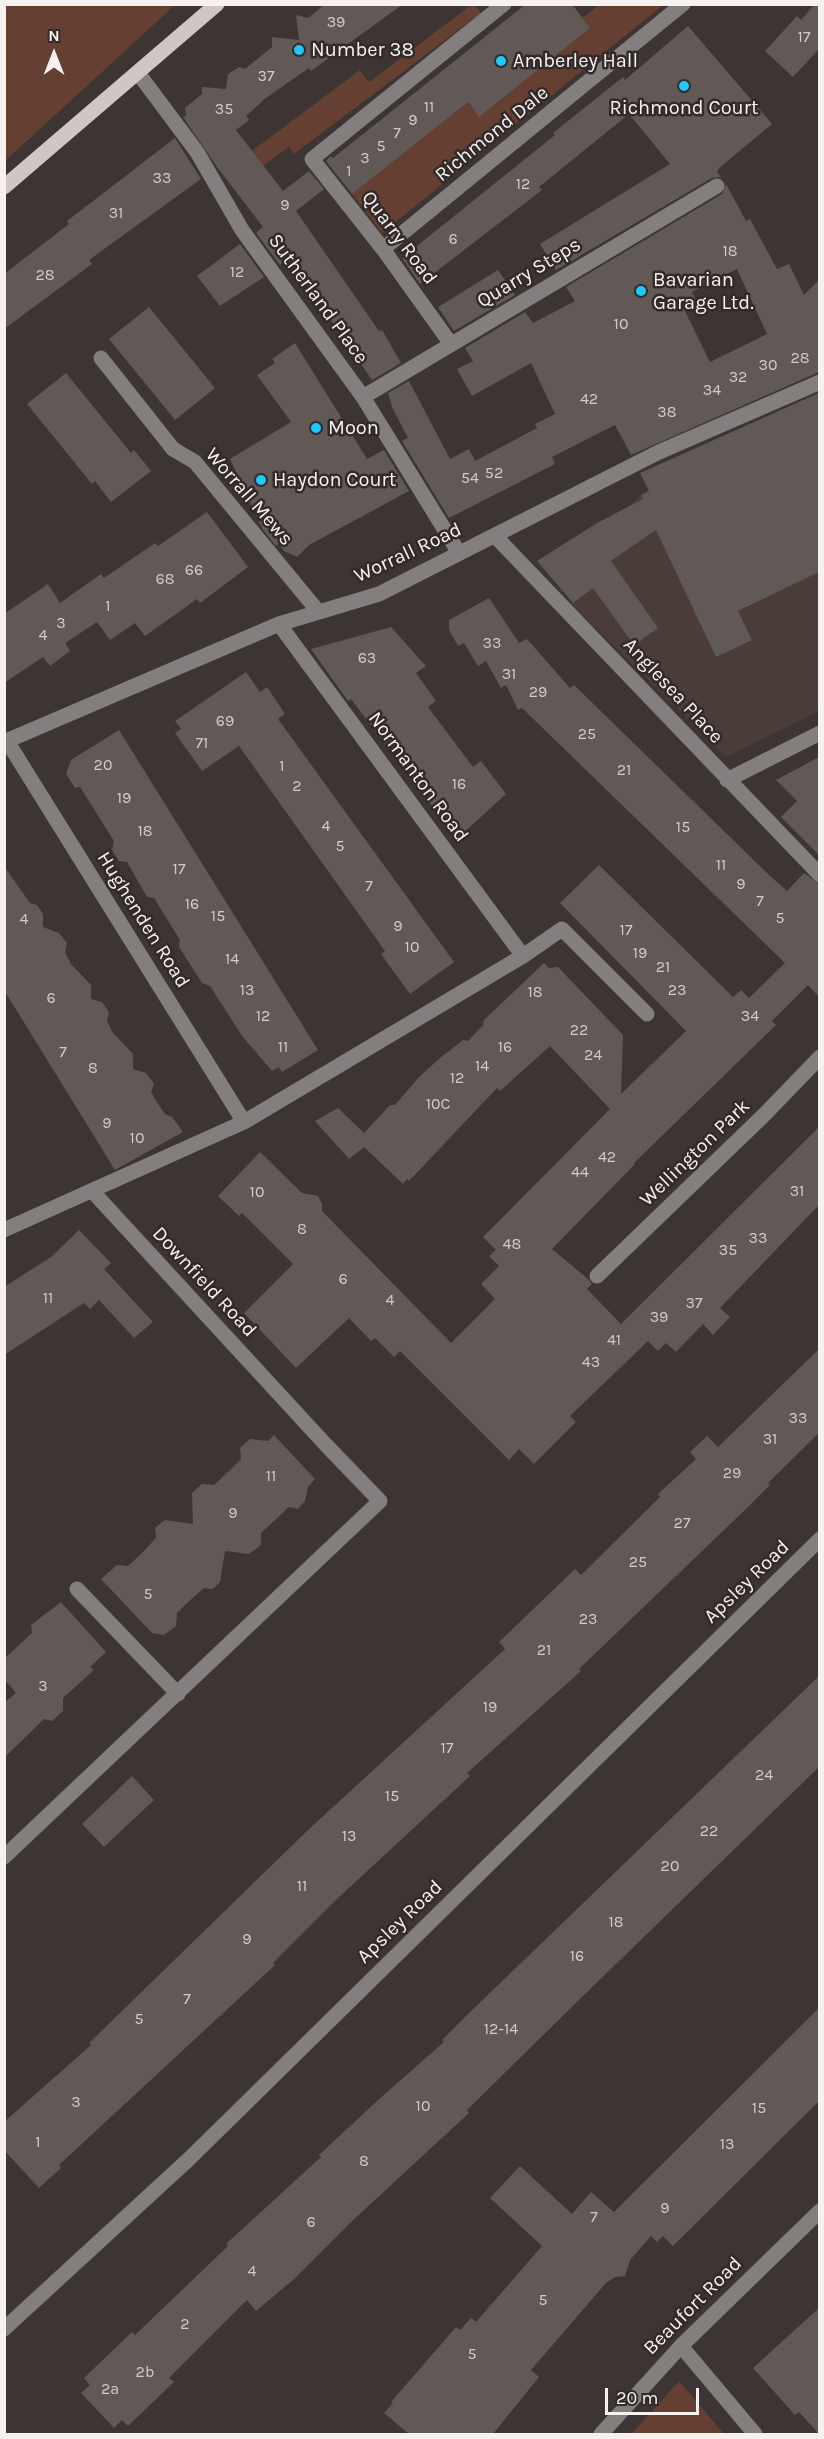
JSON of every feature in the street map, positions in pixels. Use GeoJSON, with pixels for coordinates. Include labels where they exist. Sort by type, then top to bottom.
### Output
{"type":"FeatureCollection","features":[{"type":"Feature","properties":{"kind":"main road"},"geometry":{"type":"LineString","coordinates":[[4,187],[217,4]]}},
{"type":"Feature","properties":{"kind":"street","name":"Quarry Road"},"geometry":{"type":"LineString","coordinates":[[451,344],[383,249],[312,159],[504,4]]}},
{"type":"Feature","properties":{"kind":"street","name":"Richmond Dale"},"geometry":{"type":"LineString","coordinates":[[383,249],[683,4]]}},
{"type":"Feature","properties":{"kind":"street","name":"Sutherland Place"},"geometry":{"type":"LineString","coordinates":[[138,74],[197,152],[242,230],[363,397],[459,553]]}},
{"type":"Feature","properties":{"kind":"street","name":"Quarry Steps"},"geometry":{"type":"LineString","coordinates":[[363,397],[717,186]]}},
{"type":"Feature","properties":{"kind":"street","name":"Worrall Mews"},"geometry":{"type":"LineString","coordinates":[[101,358],[173,449],[195,462],[317,610]]}},
{"type":"Feature","properties":{"kind":"street","name":"Worrall Road"},"geometry":{"type":"LineString","coordinates":[[6,741],[279,624],[317,610],[379,594],[659,452],[819,382]]}},
{"type":"Feature","properties":{"kind":"street","name":"Anglesea Place"},"geometry":{"type":"LineString","coordinates":[[495,536],[819,875]]}},
{"type":"Feature","properties":{"kind":"street","name":"Normanton Road"},"geometry":{"type":"LineString","coordinates":[[279,624],[523,956]]}},
{"type":"Feature","properties":{"kind":"street"},"geometry":{"type":"LineString","coordinates":[[727,780],[819,733]]}},
{"type":"Feature","properties":{"kind":"street","name":"Hughenden Road"},"geometry":{"type":"LineString","coordinates":[[6,741],[244,1122]]}},
{"type":"Feature","properties":{"kind":"street"},"geometry":{"type":"LineString","coordinates":[[4,1230],[93,1192],[244,1122],[523,956],[562,929],[647,1014]]}},
{"type":"Feature","properties":{"kind":"street","name":"Wellington Park"},"geometry":{"type":"LineString","coordinates":[[597,1276],[764,1115],[819,1057]]}},
{"type":"Feature","properties":{"kind":"street","name":"Downfield Road"},"geometry":{"type":"LineString","coordinates":[[4,1857],[380,1501],[93,1192]]}},
{"type":"Feature","properties":{"kind":"street","name":"Apsley Road"},"geometry":{"type":"LineString","coordinates":[[4,2329],[189,2159],[819,1539]]}},
{"type":"Feature","properties":{"kind":"street"},"geometry":{"type":"LineString","coordinates":[[77,1589],[178,1694]]}},
{"type":"Feature","properties":{"kind":"street","name":"Beaufort Road"},"geometry":{"type":"LineString","coordinates":[[601,2434],[681,2346],[819,2211]]}},
{"type":"Feature","properties":{"kind":"street"},"geometry":{"type":"LineString","coordinates":[[681,2346],[755,2434]]}},
{"type":"Feature","properties":{"kind":"shaded area"},"geometry":{"type":"Polygon","coordinates":[[[5,4],[175,4],[175,5],[5,161],[5,4]]]}},
{"type":"Feature","properties":{"kind":"shaded area"},"geometry":{"type":"Polygon","coordinates":[[[471,5],[475,5],[481,13],[294,154],[289,147],[263,166],[252,151],[360,70],[369,82],[471,5]]]}},
{"type":"Feature","properties":{"kind":"shaded area"},"geometry":{"type":"Polygon","coordinates":[[[599,5],[663,5],[382,233],[352,194],[467,102],[479,116],[590,28],[582,18],[599,5]]]}},
{"type":"Feature","properties":{"kind":"shaded area"},"geometry":{"type":"Polygon","coordinates":[[[819,410],[819,711],[726,757],[571,604],[592,589],[584,580],[650,534],[628,507],[641,495],[819,410]]]}},
{"type":"Feature","properties":{"kind":"shaded area"},"geometry":{"type":"Polygon","coordinates":[[[679,2381],[724,2434],[631,2434],[679,2381]]]}},
{"type":"Feature","properties":{"kind":"building"},"geometry":{"type":"Polygon","coordinates":[[[325,4],[403,4],[311,71],[309,68],[266,98],[246,116],[249,120],[236,130],[283,191],[309,171],[324,189],[296,211],[379,331],[382,330],[401,363],[372,380],[293,265],[288,259],[280,265],[256,233],[263,227],[217,167],[183,117],[186,116],[185,108],[202,94],[202,87],[226,89],[228,74],[239,67],[245,69],[272,47],[272,37],[299,40],[296,15],[308,18],[325,4]]]}},
{"type":"Feature","properties":{"kind":"building"},"geometry":{"type":"Polygon","coordinates":[[[526,4],[572,4],[590,28],[479,117],[468,102],[352,194],[326,161],[331,156],[333,158],[526,4]]]}},
{"type":"Feature","properties":{"kind":"building"},"geometry":{"type":"Polygon","coordinates":[[[815,4],[819,4],[819,49],[793,77],[765,51],[797,16],[801,20],[815,4]]]}},
{"type":"Feature","properties":{"kind":"building"},"geometry":{"type":"Polygon","coordinates":[[[688,26],[772,124],[719,168],[717,172],[721,177],[712,178],[556,270],[540,244],[670,164],[629,114],[539,187],[542,190],[420,284],[402,258],[623,77],[625,80],[688,26]]]}},
{"type":"Feature","properties":{"kind":"building"},"geometry":{"type":"Polygon","coordinates":[[[175,138],[201,179],[89,260],[92,264],[4,329],[4,274],[69,224],[67,221],[175,138]]]}},
{"type":"Feature","properties":{"kind":"building"},"geometry":{"type":"Polygon","coordinates":[[[726,184],[746,221],[750,219],[777,269],[789,264],[804,295],[819,280],[819,372],[631,455],[615,425],[552,457],[555,464],[449,518],[402,441],[408,438],[392,407],[388,393],[409,381],[450,459],[469,449],[475,461],[537,428],[535,424],[555,414],[531,363],[472,396],[457,369],[473,361],[465,348],[525,312],[533,323],[575,301],[566,287],[722,194],[726,184]],[[737,269],[692,292],[696,300],[683,307],[710,362],[767,334],[737,269]]]}},
{"type":"Feature","properties":{"kind":"building"},"geometry":{"type":"Polygon","coordinates":[[[240,244],[264,277],[220,306],[197,276],[240,244]]]}},
{"type":"Feature","properties":{"kind":"building"},"geometry":{"type":"Polygon","coordinates":[[[498,270],[515,295],[454,331],[438,307],[498,270]]]}},
{"type":"Feature","properties":{"kind":"building"},"geometry":{"type":"Polygon","coordinates":[[[149,307],[215,388],[175,420],[109,339],[149,307]]]}},
{"type":"Feature","properties":{"kind":"building"},"geometry":{"type":"Polygon","coordinates":[[[295,343],[367,459],[384,450],[409,491],[309,545],[297,557],[284,551],[279,544],[276,546],[263,530],[230,459],[291,422],[257,375],[275,363],[272,359],[295,343]]]}},
{"type":"Feature","properties":{"kind":"building"},"geometry":{"type":"Polygon","coordinates":[[[66,373],[131,453],[134,450],[151,471],[111,502],[95,481],[92,484],[27,404],[66,373]]]}},
{"type":"Feature","properties":{"kind":"building"},"geometry":{"type":"Polygon","coordinates":[[[819,393],[819,572],[738,611],[752,640],[716,657],[656,530],[611,561],[658,628],[634,645],[593,588],[573,603],[537,561],[597,523],[643,499],[641,495],[649,491],[640,473],[819,393]]]}},
{"type":"Feature","properties":{"kind":"building"},"geometry":{"type":"Polygon","coordinates":[[[207,512],[248,567],[200,603],[197,599],[145,636],[135,623],[110,640],[97,622],[65,643],[70,651],[50,666],[43,657],[4,683],[4,614],[48,584],[60,603],[101,574],[104,578],[155,543],[158,546],[207,512]]]}},
{"type":"Feature","properties":{"kind":"building"},"geometry":{"type":"Polygon","coordinates":[[[489,598],[519,643],[527,639],[570,688],[574,685],[787,891],[804,873],[819,884],[819,997],[808,985],[772,1021],[776,1025],[634,1163],[552,1249],[588,1279],[592,1284],[587,1289],[621,1324],[819,1127],[819,1205],[720,1308],[730,1317],[713,1335],[703,1324],[676,1352],[666,1343],[658,1351],[648,1341],[570,1416],[576,1422],[534,1464],[519,1449],[509,1460],[400,1351],[394,1357],[375,1338],[371,1341],[349,1318],[296,1368],[244,1313],[293,1264],[242,1213],[239,1216],[218,1196],[260,1152],[302,1193],[318,1196],[322,1204],[322,1211],[451,1343],[495,1299],[481,1284],[499,1266],[489,1256],[496,1250],[483,1237],[610,1109],[550,1046],[500,1091],[497,1088],[409,1181],[407,1179],[403,1184],[364,1147],[349,1159],[315,1121],[338,1108],[364,1133],[390,1105],[395,1105],[419,1077],[440,1058],[463,1040],[468,1041],[483,1025],[484,1020],[544,963],[549,968],[558,967],[623,1035],[621,1094],[686,1031],[560,903],[599,865],[733,997],[741,990],[749,998],[785,963],[522,708],[518,710],[506,685],[501,688],[486,661],[478,666],[464,643],[458,646],[449,630],[449,620],[489,598]]]}},
{"type":"Feature","properties":{"kind":"building"},"geometry":{"type":"Polygon","coordinates":[[[391,627],[426,666],[416,673],[436,701],[428,707],[473,767],[481,761],[506,794],[459,837],[436,805],[432,806],[351,699],[348,701],[311,649],[391,627]]]}},
{"type":"Feature","properties":{"kind":"building"},"geometry":{"type":"Polygon","coordinates":[[[246,672],[260,692],[267,687],[285,714],[278,719],[454,962],[410,994],[381,954],[385,951],[239,746],[202,771],[175,733],[181,729],[175,721],[246,672]]]}},
{"type":"Feature","properties":{"kind":"building"},"geometry":{"type":"Polygon","coordinates":[[[119,730],[318,1050],[282,1072],[279,1067],[272,1071],[242,1036],[210,986],[202,983],[179,947],[180,940],[154,898],[147,897],[127,862],[119,861],[112,850],[114,841],[80,787],[75,788],[66,774],[71,760],[119,730]]]}},
{"type":"Feature","properties":{"kind":"building"},"geometry":{"type":"Polygon","coordinates":[[[819,757],[819,855],[781,817],[797,801],[776,780],[819,757]]]}},
{"type":"Feature","properties":{"kind":"building"},"geometry":{"type":"Polygon","coordinates":[[[4,866],[30,903],[37,905],[43,914],[43,927],[59,933],[67,943],[65,952],[71,964],[91,985],[91,999],[102,1002],[109,1012],[107,1021],[113,1033],[133,1054],[133,1069],[146,1073],[154,1084],[151,1092],[158,1104],[183,1132],[115,1170],[4,990],[4,866]]]}},
{"type":"Feature","properties":{"kind":"building"},"geometry":{"type":"Polygon","coordinates":[[[79,1230],[111,1263],[104,1269],[153,1322],[134,1338],[99,1300],[90,1309],[84,1303],[4,1355],[4,1287],[51,1257],[79,1230]]]}},
{"type":"Feature","properties":{"kind":"building"},"geometry":{"type":"Polygon","coordinates":[[[819,1349],[819,1433],[768,1483],[770,1485],[747,1508],[579,1669],[581,1671],[467,1773],[470,1776],[337,1899],[273,1963],[275,1965],[59,2165],[61,2168],[39,2188],[4,2150],[4,2122],[91,2045],[89,2043],[308,1830],[505,1649],[499,1642],[575,1569],[581,1575],[660,1497],[658,1494],[696,1459],[690,1452],[707,1436],[718,1447],[819,1349]]]}},
{"type":"Feature","properties":{"kind":"building"},"geometry":{"type":"Polygon","coordinates":[[[274,1435],[315,1479],[308,1487],[305,1501],[298,1509],[289,1507],[261,1533],[261,1545],[249,1554],[225,1551],[220,1582],[213,1589],[204,1588],[187,1603],[177,1613],[176,1626],[164,1635],[152,1633],[101,1579],[117,1565],[128,1566],[156,1538],[155,1528],[165,1520],[193,1524],[192,1493],[202,1484],[214,1485],[227,1473],[241,1459],[240,1448],[250,1439],[268,1441],[274,1435]]]}},
{"type":"Feature","properties":{"kind":"building"},"geometry":{"type":"Polygon","coordinates":[[[61,1602],[106,1652],[90,1667],[94,1670],[63,1698],[63,1711],[52,1721],[44,1719],[4,1758],[4,1703],[16,1693],[4,1679],[4,1659],[32,1633],[31,1625],[61,1602]]]}},
{"type":"Feature","properties":{"kind":"building"},"geometry":{"type":"Polygon","coordinates":[[[819,1676],[819,1767],[467,2110],[469,2113],[350,2223],[293,2280],[256,2311],[247,2300],[169,2378],[174,2382],[128,2426],[122,2420],[114,2428],[81,2393],[90,2385],[84,2378],[132,2332],[135,2335],[228,2246],[226,2244],[321,2157],[319,2155],[444,2042],[442,2040],[468,2014],[819,1676]]]}},
{"type":"Feature","properties":{"kind":"building"},"geometry":{"type":"Polygon","coordinates":[[[132,1776],[154,1800],[104,1847],[82,1824],[132,1776]]]}},
{"type":"Feature","properties":{"kind":"building"},"geometry":{"type":"Polygon","coordinates":[[[819,2008],[819,2101],[673,2246],[663,2236],[657,2242],[651,2236],[630,2260],[625,2276],[615,2277],[606,2283],[531,2370],[539,2377],[493,2434],[409,2434],[384,2413],[456,2327],[460,2330],[471,2318],[476,2322],[542,2246],[490,2198],[520,2166],[572,2214],[591,2192],[614,2212],[819,2008]]]}},
{"type":"Feature","properties":{"kind":"building"},"geometry":{"type":"Polygon","coordinates":[[[819,2308],[819,2434],[799,2412],[795,2415],[753,2368],[819,2308]]]}},
{"type":"Feature","properties":{"kind":"place","name":"Number 38"},"geometry":{"type":"Point","coordinates":[299,50]}},
{"type":"Feature","properties":{"kind":"place","name":"Amberley Hall"},"geometry":{"type":"Point","coordinates":[501,61]}},
{"type":"Feature","properties":{"kind":"place","name":"Richmond Court"},"geometry":{"type":"Point","coordinates":[684,86]}},
{"type":"Feature","properties":{"kind":"place","name":"Bavarian Garage Ltd."},"geometry":{"type":"Point","coordinates":[641,291]}},
{"type":"Feature","properties":{"kind":"place","name":"Moon"},"geometry":{"type":"Point","coordinates":[316,428]}},
{"type":"Feature","properties":{"kind":"place","name":"Haydon Court"},"geometry":{"type":"Point","coordinates":[261,480]}}]}
